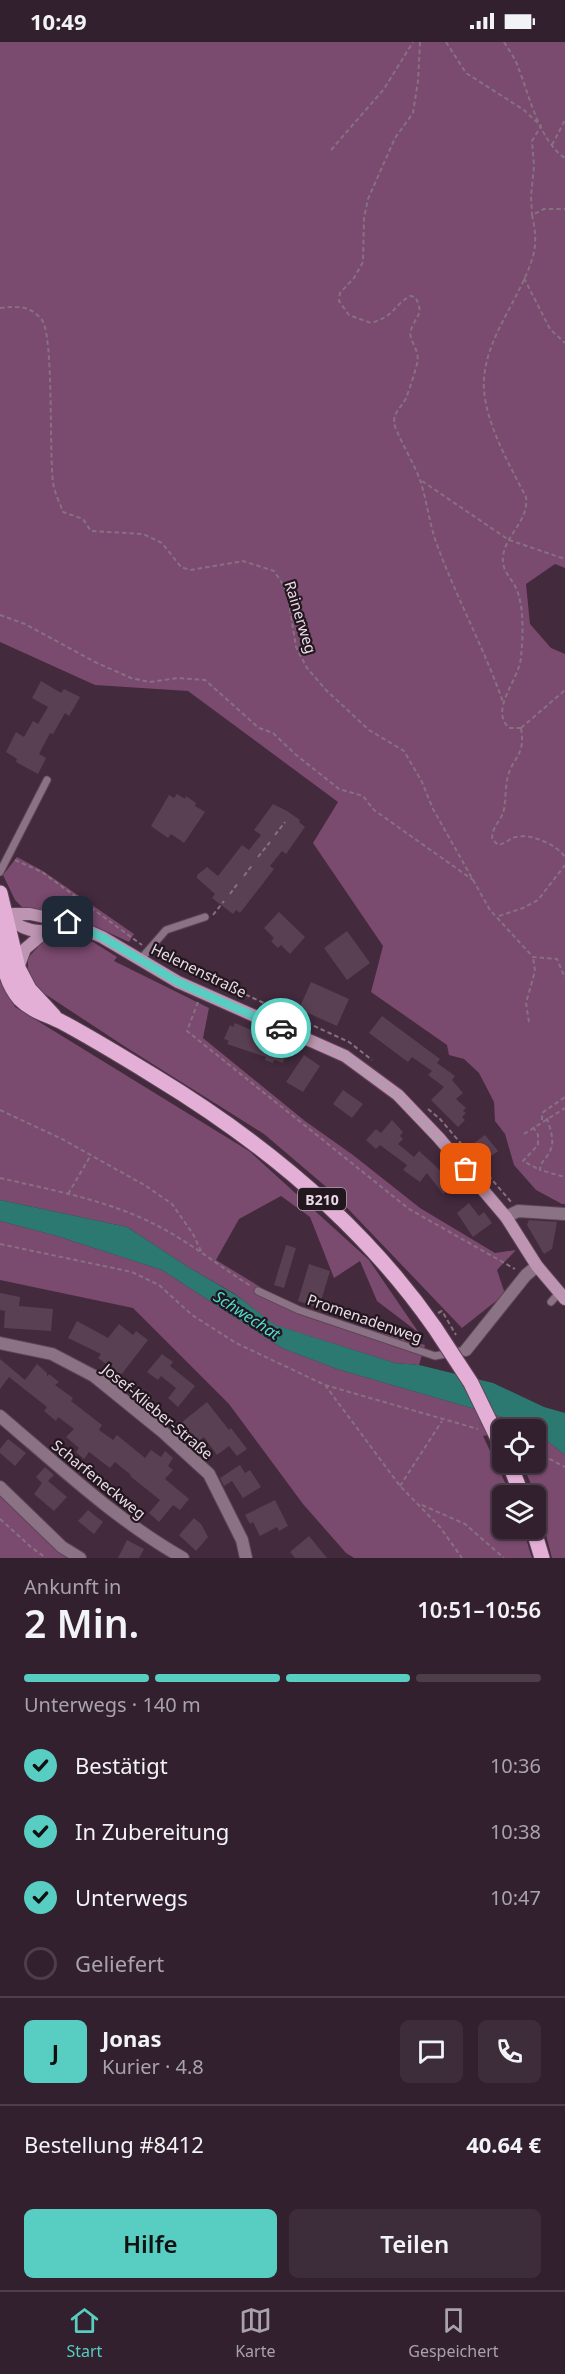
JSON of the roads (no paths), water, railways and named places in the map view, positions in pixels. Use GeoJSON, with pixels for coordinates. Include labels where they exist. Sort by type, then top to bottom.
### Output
{"type":"FeatureCollection","features":[{"type":"Feature","properties":{"kind":"main road","name":"B210"},"geometry":{"type":"LineString","coordinates":[[0,893],[18,968],[29,989],[58,1020]]}},
{"type":"Feature","properties":{"kind":"main road","name":"B210"},"geometry":{"type":"LineString","coordinates":[[4,914],[0,939],[2,961],[8,979],[19,998],[32,1009],[58,1020],[185,1096],[237,1131],[310,1188],[360,1236],[437,1320],[492,1426]]}},
{"type":"Feature","properties":{"kind":"main road"},"geometry":{"type":"LineString","coordinates":[[536,1539],[542,1558]]}},
{"type":"Feature","properties":{"kind":"street","name":"Helenenstraße"},"geometry":{"type":"LineString","coordinates":[[4,914],[17,926],[45,932],[72,931],[102,937]]}},
{"type":"Feature","properties":{"kind":"street","name":"Helenenstraße"},"geometry":{"type":"LineString","coordinates":[[4,914],[30,914],[68,922],[102,937],[139,961],[202,993],[345,1056],[398,1095],[439,1138],[506,1217],[558,1298]]}},
{"type":"Feature","properties":{"kind":"street"},"geometry":{"type":"LineString","coordinates":[[18,968],[25,949],[45,932]]}},
{"type":"Feature","properties":{"kind":"street"},"geometry":{"type":"LineString","coordinates":[[506,1217],[518,1211],[565,1214]]}},
{"type":"Feature","properties":{"kind":"street"},"geometry":{"type":"LineString","coordinates":[[463,1346],[526,1275],[537,1266]]}},
{"type":"Feature","properties":{"kind":"street","name":"Josef-Klieber-Straße"},"geometry":{"type":"LineString","coordinates":[[0,1343],[52,1354],[94,1376],[163,1432],[209,1474],[242,1540],[244,1558]]}},
{"type":"Feature","properties":{"kind":"street","name":"Scharfeneckweg"},"geometry":{"type":"LineString","coordinates":[[0,1416],[93,1495],[153,1541],[183,1558]]}},
{"type":"Feature","properties":{"kind":"street"},"geometry":{"type":"LineString","coordinates":[[0,1487],[62,1546],[80,1558]]}},
{"type":"Feature","properties":{"kind":"lane"},"geometry":{"type":"LineString","coordinates":[[0,872],[47,780]]}},
{"type":"Feature","properties":{"kind":"lane"},"geometry":{"type":"LineString","coordinates":[[139,961],[166,930],[206,917]]}},
{"type":"Feature","properties":{"kind":"lane","name":"Promenadenweg"},"geometry":{"type":"LineString","coordinates":[[258,1291],[299,1310],[435,1356],[463,1346]]}},
{"type":"Feature","properties":{"kind":"water","name":"Schwechat"},"geometry":{"type":"Polygon","coordinates":[[[0,1200],[127,1227],[236,1295],[275,1325],[395,1363],[419,1365],[493,1383],[544,1407],[565,1413],[565,1455],[546,1440],[546,1419],[509,1419],[337,1369],[282,1348],[162,1270],[57,1236],[0,1221],[0,1200]]]}}]}
